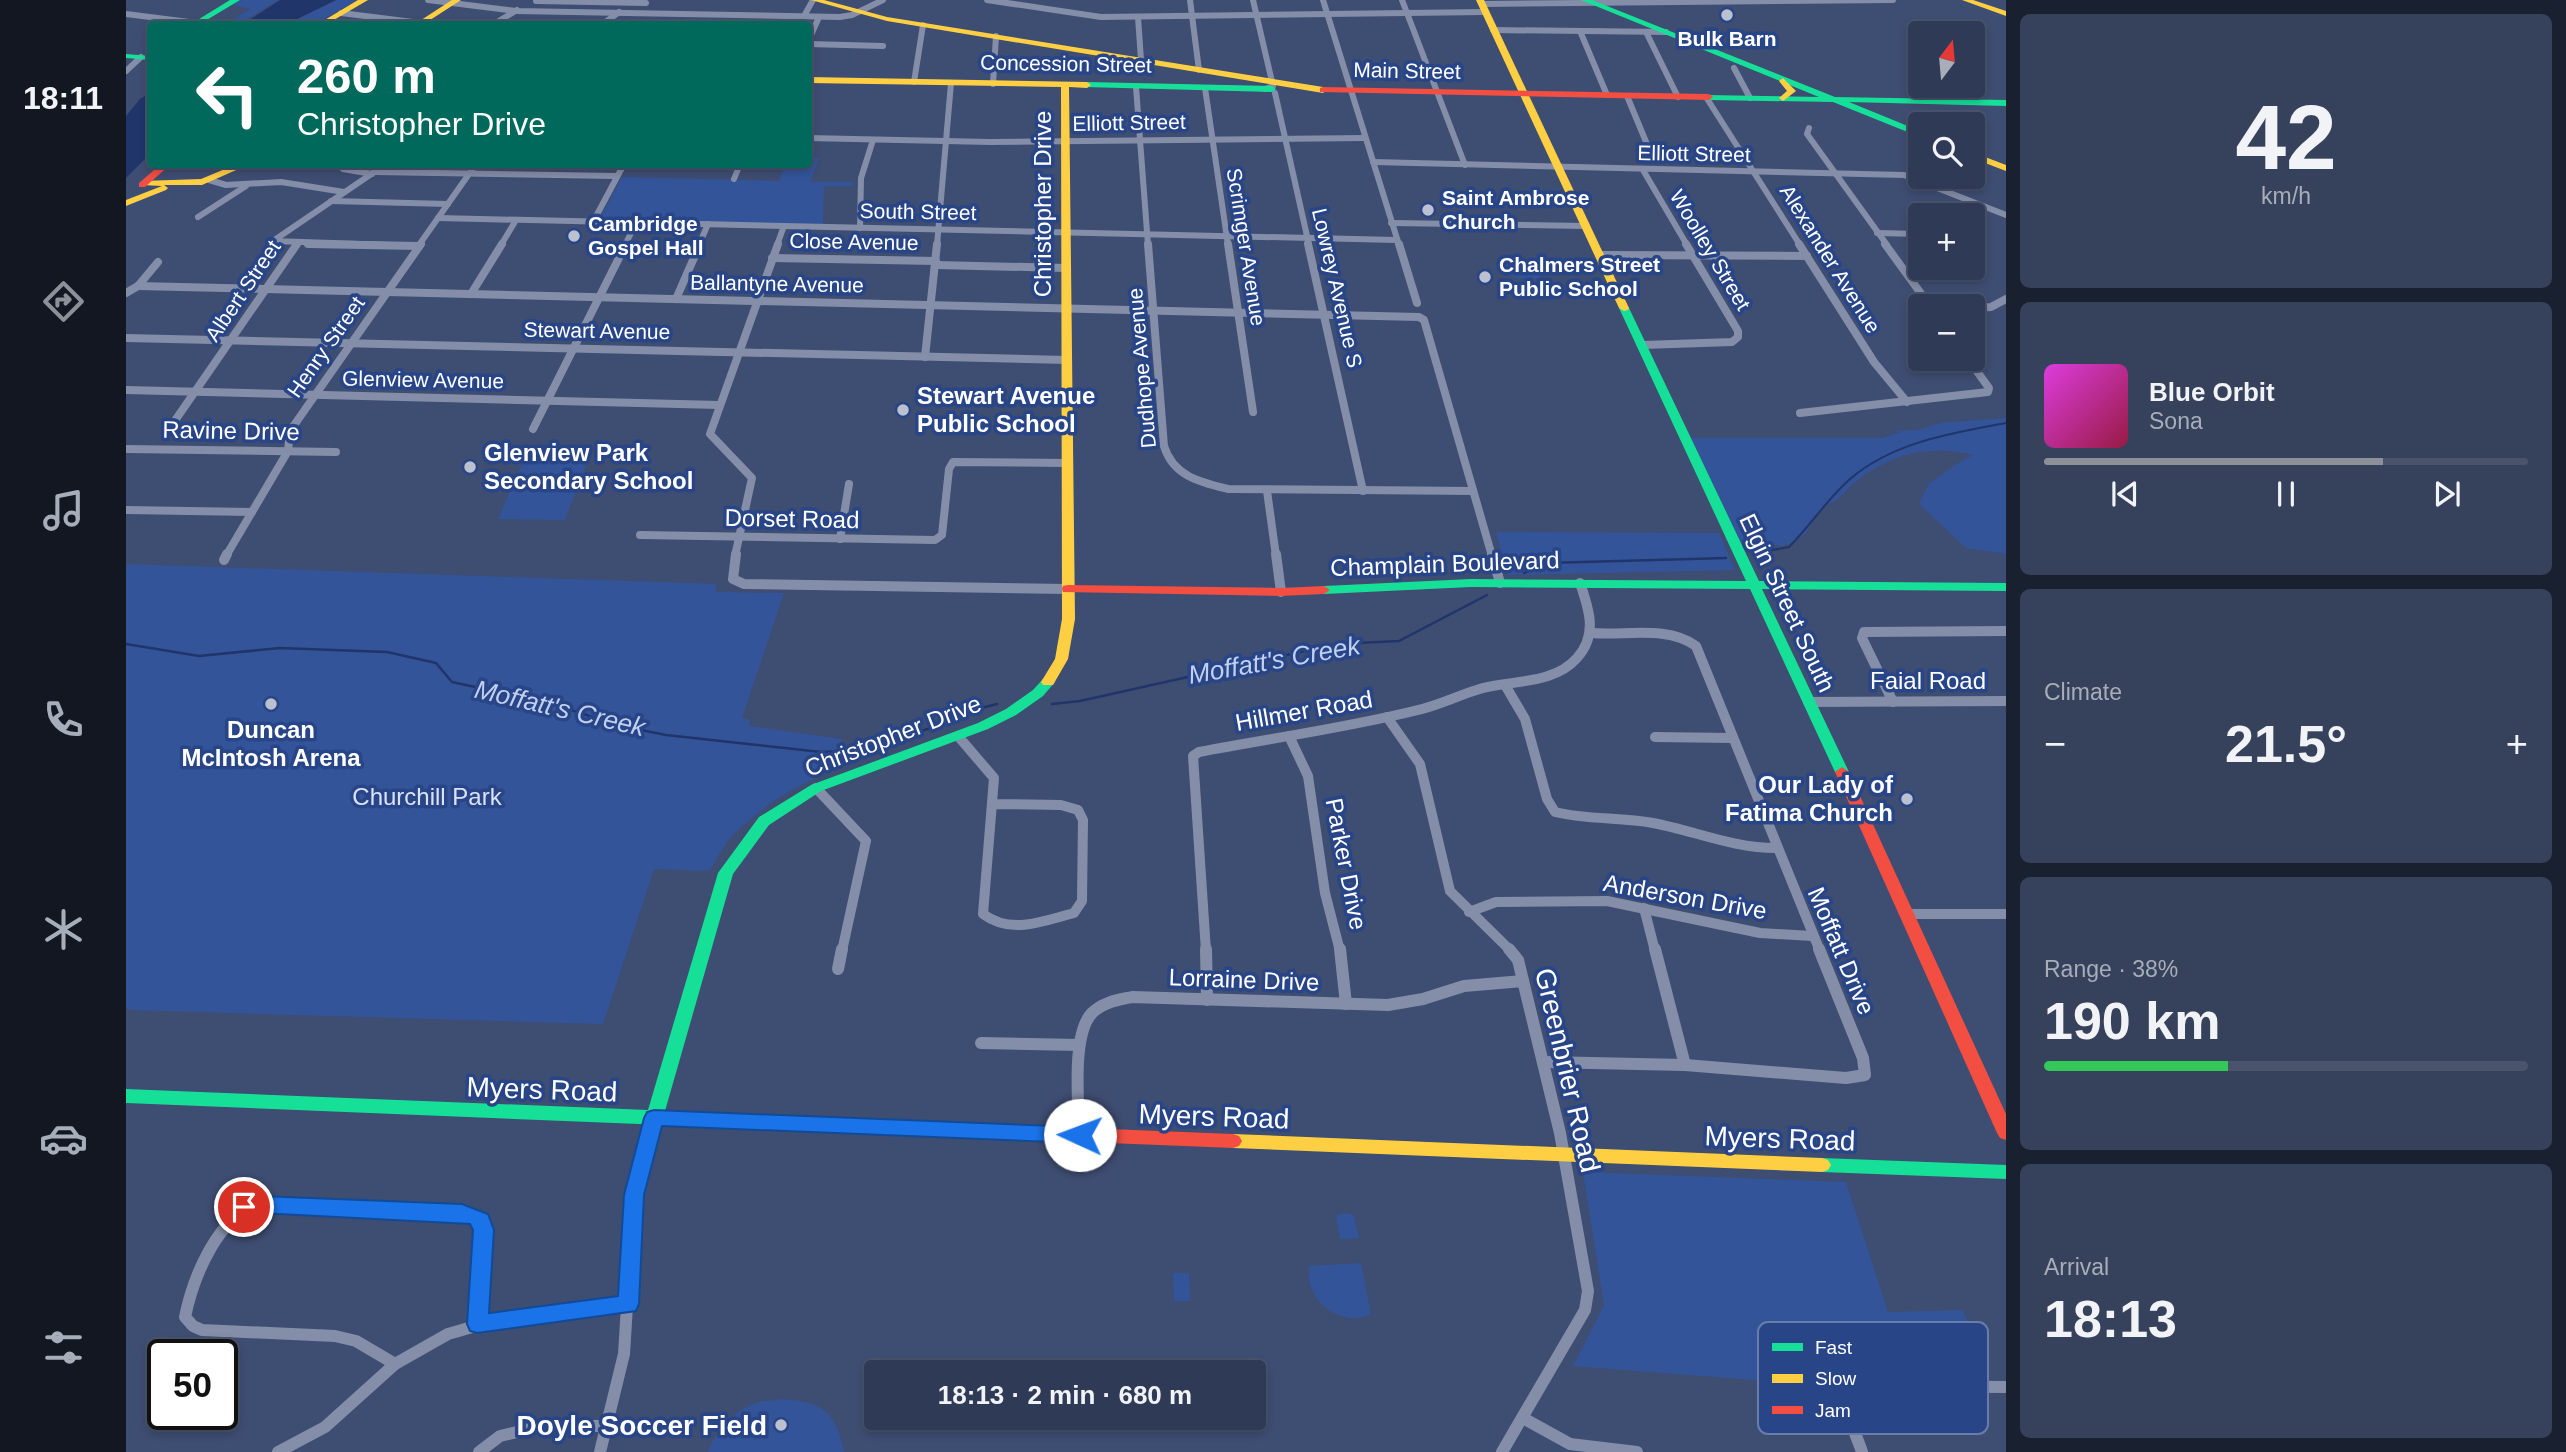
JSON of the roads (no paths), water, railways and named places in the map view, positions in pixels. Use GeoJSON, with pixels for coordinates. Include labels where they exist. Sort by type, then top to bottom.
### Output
{"type":"FeatureCollection","features":[{"type":"Feature","properties":{"kind":"main road"},"geometry":{"type":"LineString","coordinates":[[201,21],[236,0]]}},
{"type":"Feature","properties":{"kind":"main road"},"geometry":{"type":"LineString","coordinates":[[327,21],[364,0]]}},
{"type":"Feature","properties":{"kind":"main road","name":"Main Street"},"geometry":{"type":"LineString","coordinates":[[814,0],[858,13],[1199,70],[1270,88],[2006,103]]}},
{"type":"Feature","properties":{"kind":"main road"},"geometry":{"type":"LineString","coordinates":[[1966,0],[2006,12]]}},
{"type":"Feature","properties":{"kind":"main road"},"geometry":{"type":"LineString","coordinates":[[1977,0],[2006,12]]}},
{"type":"Feature","properties":{"kind":"main road"},"geometry":{"type":"LineString","coordinates":[[427,21],[455,2]]}},
{"type":"Feature","properties":{"kind":"main road"},"geometry":{"type":"LineString","coordinates":[[1591,2],[1908,129]]}},
{"type":"Feature","properties":{"kind":"main road","name":"Elgin Street South"},"geometry":{"type":"LineString","coordinates":[[1482,6],[1755,585],[2006,1133]]}},
{"type":"Feature","properties":{"kind":"main road"},"geometry":{"type":"LineString","coordinates":[[126,56],[147,56]]}},
{"type":"Feature","properties":{"kind":"main road"},"geometry":{"type":"LineString","coordinates":[[1783,98],[1792,92],[1782,83],[1784,79]]}},
{"type":"Feature","properties":{"kind":"main road","name":"Concession Street"},"geometry":{"type":"LineString","coordinates":[[812,80],[1270,88]]}},
{"type":"Feature","properties":{"kind":"main road","name":"Christopher Drive"},"geometry":{"type":"LineString","coordinates":[[654,1118],[726,873],[764,821],[816,788],[995,721],[1038,693],[1055,674],[1063,657],[1067,640],[1068,589],[1065,85]]}},
{"type":"Feature","properties":{"kind":"main road"},"geometry":{"type":"LineString","coordinates":[[1985,160],[2006,168]]}},
{"type":"Feature","properties":{"kind":"main road"},"geometry":{"type":"LineString","coordinates":[[126,197],[162,168]]}},
{"type":"Feature","properties":{"kind":"main road"},"geometry":{"type":"LineString","coordinates":[[126,203],[153,191],[209,180],[237,168]]}},
{"type":"Feature","properties":{"kind":"main road"},"geometry":{"type":"LineString","coordinates":[[145,183],[186,184]]}},
{"type":"Feature","properties":{"kind":"main road","name":"Champlain Boulevard"},"geometry":{"type":"LineString","coordinates":[[1068,589],[1281,592],[1393,584],[1500,583],[2006,587]]}},
{"type":"Feature","properties":{"kind":"main road","name":"Myers Road"},"geometry":{"type":"LineString","coordinates":[[126,1096],[2006,1172]]}},
{"type":"Feature","properties":{"kind":"street"},"geometry":{"type":"LineString","coordinates":[[428,0],[516,11],[819,17],[843,17],[858,13],[883,0]]}},
{"type":"Feature","properties":{"kind":"street"},"geometry":{"type":"LineString","coordinates":[[499,21],[536,0],[647,2],[641,13]]}},
{"type":"Feature","properties":{"kind":"street"},"geometry":{"type":"LineString","coordinates":[[804,16],[814,0]]}},
{"type":"Feature","properties":{"kind":"street"},"geometry":{"type":"LineString","coordinates":[[987,0],[1096,17],[1407,12],[1591,2],[1893,0]]}},
{"type":"Feature","properties":{"kind":"street"},"geometry":{"type":"LineString","coordinates":[[1189,0],[1199,70]]}},
{"type":"Feature","properties":{"kind":"street","name":"Lowrey Avenue S"},"geometry":{"type":"LineString","coordinates":[[1253,0],[1270,88],[1286,138],[1363,491]]}},
{"type":"Feature","properties":{"kind":"street"},"geometry":{"type":"LineString","coordinates":[[1323,0],[1417,303]]}},
{"type":"Feature","properties":{"kind":"street"},"geometry":{"type":"LineString","coordinates":[[1402,0],[1465,164]]}},
{"type":"Feature","properties":{"kind":"street"},"geometry":{"type":"LineString","coordinates":[[607,21],[619,12]]}},
{"type":"Feature","properties":{"kind":"street"},"geometry":{"type":"LineString","coordinates":[[341,13],[401,21]]}},
{"type":"Feature","properties":{"kind":"street"},"geometry":{"type":"LineString","coordinates":[[126,14],[175,21]]}},
{"type":"Feature","properties":{"kind":"street"},"geometry":{"type":"LineString","coordinates":[[686,21],[696,14]]}},
{"type":"Feature","properties":{"kind":"street"},"geometry":{"type":"LineString","coordinates":[[748,21],[751,15]]}},
{"type":"Feature","properties":{"kind":"street"},"geometry":{"type":"LineString","coordinates":[[812,34],[819,17]]}},
{"type":"Feature","properties":{"kind":"street"},"geometry":{"type":"LineString","coordinates":[[1138,17],[1141,60]]}},
{"type":"Feature","properties":{"kind":"street"},"geometry":{"type":"LineString","coordinates":[[914,82],[923,25]]}},
{"type":"Feature","properties":{"kind":"street"},"geometry":{"type":"LineString","coordinates":[[1493,30],[1666,32]]}},
{"type":"Feature","properties":{"kind":"street"},"geometry":{"type":"LineString","coordinates":[[1580,31],[1606,95]]}},
{"type":"Feature","properties":{"kind":"street"},"geometry":{"type":"LineString","coordinates":[[1646,32],[1678,97]]}},
{"type":"Feature","properties":{"kind":"street"},"geometry":{"type":"LineString","coordinates":[[993,84],[996,36]]}},
{"type":"Feature","properties":{"kind":"street"},"geometry":{"type":"LineString","coordinates":[[812,43],[883,46]]}},
{"type":"Feature","properties":{"kind":"street"},"geometry":{"type":"LineString","coordinates":[[126,71],[147,56]]}},
{"type":"Feature","properties":{"kind":"street"},"geometry":{"type":"LineString","coordinates":[[1734,68],[1750,98]]}},
{"type":"Feature","properties":{"kind":"street"},"geometry":{"type":"LineString","coordinates":[[925,357],[951,83]]}},
{"type":"Feature","properties":{"kind":"street","name":"Dudhope Avenue"},"geometry":{"type":"LineString","coordinates":[[1136,87],[1164,446],[1168,459],[1183,474],[1203,484],[1234,490],[1473,491]]}},
{"type":"Feature","properties":{"kind":"street","name":"Scrimger Avenue"},"geometry":{"type":"LineString","coordinates":[[1205,88],[1253,412]]}},
{"type":"Feature","properties":{"kind":"street"},"geometry":{"type":"LineString","coordinates":[[1627,96],[1649,149]]}},
{"type":"Feature","properties":{"kind":"street","name":"Alexander Avenue"},"geometry":{"type":"LineString","coordinates":[[1706,97],[1874,362],[1907,402]]}},
{"type":"Feature","properties":{"kind":"street"},"geometry":{"type":"LineString","coordinates":[[1809,128],[1807,134],[1921,294]]}},
{"type":"Feature","properties":{"kind":"street","name":"Elliott Street"},"geometry":{"type":"LineString","coordinates":[[812,138],[1065,141],[1365,138]]}},
{"type":"Feature","properties":{"kind":"street"},"geometry":{"type":"LineString","coordinates":[[860,228],[860,178],[873,139]]}},
{"type":"Feature","properties":{"kind":"street","name":"Elliott Street"},"geometry":{"type":"LineString","coordinates":[[1373,162],[1911,176],[2006,215]]}},
{"type":"Feature","properties":{"kind":"street","name":"Albert Street"},"geometry":{"type":"LineString","coordinates":[[174,422],[297,244],[273,241],[381,168]]}},
{"type":"Feature","properties":{"kind":"street","name":"Henry Street"},"geometry":{"type":"LineString","coordinates":[[224,560],[288,451],[290,431],[473,168]]}},
{"type":"Feature","properties":{"kind":"street"},"geometry":{"type":"LineString","coordinates":[[536,175],[540,168]]}},
{"type":"Feature","properties":{"kind":"street"},"geometry":{"type":"LineString","coordinates":[[593,222],[622,168]]}},
{"type":"Feature","properties":{"kind":"street"},"geometry":{"type":"LineString","coordinates":[[734,179],[738,168]]}},
{"type":"Feature","properties":{"kind":"street"},"geometry":{"type":"LineString","coordinates":[[343,169],[374,173],[618,176]]}},
{"type":"Feature","properties":{"kind":"street","name":"Woolley Street"},"geometry":{"type":"LineString","coordinates":[[1643,170],[1737,329],[1738,337],[1732,342],[1643,345]]}},
{"type":"Feature","properties":{"kind":"street"},"geometry":{"type":"LineString","coordinates":[[209,180],[226,185],[277,182],[344,192]]}},
{"type":"Feature","properties":{"kind":"street"},"geometry":{"type":"LineString","coordinates":[[198,217],[249,184]]}},
{"type":"Feature","properties":{"kind":"street"},"geometry":{"type":"LineString","coordinates":[[331,201],[448,204]]}},
{"type":"Feature","properties":{"kind":"street","name":"South Street"},"geometry":{"type":"LineString","coordinates":[[438,218],[1396,240]]}},
{"type":"Feature","properties":{"kind":"street"},"geometry":{"type":"LineString","coordinates":[[471,294],[516,220]]}},
{"type":"Feature","properties":{"kind":"street"},"geometry":{"type":"LineString","coordinates":[[533,429],[636,223]]}},
{"type":"Feature","properties":{"kind":"street"},"geometry":{"type":"LineString","coordinates":[[1391,223],[1586,226]]}},
{"type":"Feature","properties":{"kind":"street"},"geometry":{"type":"LineString","coordinates":[[676,299],[708,224]]}},
{"type":"Feature","properties":{"kind":"street"},"geometry":{"type":"LineString","coordinates":[[739,537],[752,478],[710,434],[784,226]]}},
{"type":"Feature","properties":{"kind":"street"},"geometry":{"type":"LineString","coordinates":[[1877,233],[1908,234]]}},
{"type":"Feature","properties":{"kind":"street"},"geometry":{"type":"LineString","coordinates":[[297,244],[419,246]]}},
{"type":"Feature","properties":{"kind":"street"},"geometry":{"type":"LineString","coordinates":[[1600,255],[1807,256]]}},
{"type":"Feature","properties":{"kind":"street","name":"Close Avenue"},"geometry":{"type":"LineString","coordinates":[[772,258],[1066,268]]}},
{"type":"Feature","properties":{"kind":"street"},"geometry":{"type":"LineString","coordinates":[[126,293],[138,286],[158,262]]}},
{"type":"Feature","properties":{"kind":"street","name":"Ballantyne Avenue"},"geometry":{"type":"LineString","coordinates":[[138,286],[1415,316],[1424,320],[1473,491]]}},
{"type":"Feature","properties":{"kind":"street"},"geometry":{"type":"LineString","coordinates":[[1985,307],[2006,299]]}},
{"type":"Feature","properties":{"kind":"street","name":"Stewart Avenue"},"geometry":{"type":"LineString","coordinates":[[126,338],[1067,360]]}},
{"type":"Feature","properties":{"kind":"street"},"geometry":{"type":"LineString","coordinates":[[1800,413],[1988,391],[1989,388],[1977,371]]}},
{"type":"Feature","properties":{"kind":"street","name":"Glenview Avenue"},"geometry":{"type":"LineString","coordinates":[[126,390],[719,405]]}},
{"type":"Feature","properties":{"kind":"street","name":"Ravine Drive"},"geometry":{"type":"LineString","coordinates":[[126,449],[336,452]]}},
{"type":"Feature","properties":{"kind":"street","name":"Dorset Road"},"geometry":{"type":"LineString","coordinates":[[640,535],[935,540],[942,535],[949,466],[953,462],[1068,463]]}},
{"type":"Feature","properties":{"kind":"street"},"geometry":{"type":"LineString","coordinates":[[840,539],[849,484]]}},
{"type":"Feature","properties":{"kind":"street"},"geometry":{"type":"LineString","coordinates":[[1267,491],[1281,592]]}},
{"type":"Feature","properties":{"kind":"street"},"geometry":{"type":"LineString","coordinates":[[1473,491],[1500,583]]}},
{"type":"Feature","properties":{"kind":"street"},"geometry":{"type":"LineString","coordinates":[[126,510],[252,512]]}},
{"type":"Feature","properties":{"kind":"street","name":"Champlain Boulevard"},"geometry":{"type":"LineString","coordinates":[[739,537],[731,575],[740,583],[1068,589]]}},
{"type":"Feature","properties":{"kind":"street"},"geometry":{"type":"LineString","coordinates":[[1580,583],[1591,612],[1592,633]]}},
{"type":"Feature","properties":{"kind":"street"},"geometry":{"type":"LineString","coordinates":[[1893,702],[1862,638],[1864,632],[2006,631]]}},
{"type":"Feature","properties":{"kind":"street","name":"Hillmer Road"},"geometry":{"type":"LineString","coordinates":[[1207,1000],[1206,917],[1194,756],[1199,752],[1387,717],[1545,677],[1569,666],[1586,647],[1592,633]]}},
{"type":"Feature","properties":{"kind":"street","name":"Moffatt Drive"},"geometry":{"type":"LineString","coordinates":[[1544,1062],[1685,1065],[1846,1078],[1865,1075],[1863,1058],[1696,646],[1689,638],[1592,633]]}},
{"type":"Feature","properties":{"kind":"street"},"geometry":{"type":"LineString","coordinates":[[1505,685],[1525,719],[1547,799],[1555,812],[1575,818],[1651,822],[1748,847],[1776,848]]}},
{"type":"Feature","properties":{"kind":"street","name":"Faial Road"},"geometry":{"type":"LineString","coordinates":[[1808,702],[2006,701]]}},
{"type":"Feature","properties":{"kind":"street","name":"Greenbrier Road"},"geometry":{"type":"LineString","coordinates":[[1387,717],[1420,764],[1445,881],[1457,901],[1509,948],[1518,960],[1564,1154],[1588,1297],[1585,1310],[1503,1452]]}},
{"type":"Feature","properties":{"kind":"street"},"geometry":{"type":"LineString","coordinates":[[958,736],[994,778],[983,914],[988,919],[1012,927],[1074,913],[1082,901],[1083,820],[1078,810],[1061,804],[993,804]]}},
{"type":"Feature","properties":{"kind":"street","name":"Parker Drive"},"geometry":{"type":"LineString","coordinates":[[1289,736],[1308,776],[1325,894],[1339,941],[1346,1004]]}},
{"type":"Feature","properties":{"kind":"street"},"geometry":{"type":"LineString","coordinates":[[1655,737],[1732,738]]}},
{"type":"Feature","properties":{"kind":"street"},"geometry":{"type":"LineString","coordinates":[[816,788],[866,841],[838,969]]}},
{"type":"Feature","properties":{"kind":"street","name":"Anderson Drive"},"geometry":{"type":"LineString","coordinates":[[1469,912],[1483,905],[1507,901],[1607,901],[1760,933],[1812,936]]}},
{"type":"Feature","properties":{"kind":"street"},"geometry":{"type":"LineString","coordinates":[[1644,908],[1685,1065]]}},
{"type":"Feature","properties":{"kind":"street"},"geometry":{"type":"LineString","coordinates":[[1906,914],[2006,914]]}},
{"type":"Feature","properties":{"kind":"street","name":"Lorraine Drive"},"geometry":{"type":"LineString","coordinates":[[1080,1135],[1079,1045],[1085,1020],[1093,1011],[1114,999],[1132,997],[1346,1004],[1406,1003],[1464,986],[1522,981]]}},
{"type":"Feature","properties":{"kind":"street"},"geometry":{"type":"LineString","coordinates":[[981,1043],[1079,1045]]}},
{"type":"Feature","properties":{"kind":"street","name":"Christopher Drive"},"geometry":{"type":"LineString","coordinates":[[600,1452],[624,1354],[634,1195],[654,1118]]}},
{"type":"Feature","properties":{"kind":"street"},"geometry":{"type":"LineString","coordinates":[[395,1364],[356,1341],[335,1336],[202,1330],[193,1326],[186,1317],[188,1302],[230,1216],[252,1205],[462,1213],[476,1216],[481,1220],[484,1230],[477,1324]]}},
{"type":"Feature","properties":{"kind":"street"},"geometry":{"type":"LineString","coordinates":[[278,1452],[306,1438],[341,1415],[395,1364],[435,1340],[477,1324],[628,1304]]}},
{"type":"Feature","properties":{"kind":"street"},"geometry":{"type":"LineString","coordinates":[[1988,1387],[2006,1387]]}},
{"type":"Feature","properties":{"kind":"street"},"geometry":{"type":"LineString","coordinates":[[1523,1418],[1570,1444],[1637,1452]]}},
{"type":"Feature","properties":{"kind":"street"},"geometry":{"type":"LineString","coordinates":[[479,1452],[500,1436],[543,1426],[606,1426]]}},
{"type":"Feature","properties":{"kind":"street"},"geometry":{"type":"LineString","coordinates":[[1856,1434],[1861,1452]]}},
{"type":"Feature","properties":{"kind":"waterway","name":"Moffatt's Creek"},"geometry":{"type":"LineString","coordinates":[[1756,553],[1789,547],[1850,479],[1885,456],[1924,441],[2006,423]]}},
{"type":"Feature","properties":{"kind":"waterway","name":"Moffatt's Creek"},"geometry":{"type":"LineString","coordinates":[[1524,573],[1547,563],[1726,558]]}},
{"type":"Feature","properties":{"kind":"waterway","name":"Moffatt's Creek"},"geometry":{"type":"LineString","coordinates":[[1052,704],[1080,701],[1336,644],[1399,641],[1487,595]]}},
{"type":"Feature","properties":{"kind":"waterway","name":"Moffatt's Creek"},"geometry":{"type":"LineString","coordinates":[[126,644],[199,656],[280,648],[387,652],[436,663],[452,682],[549,703],[621,726],[666,735],[821,752],[848,751],[928,729],[965,712],[997,704]]}},
{"type":"Feature","properties":{"kind":"place","name":"Bulk Barn"},"geometry":{"type":"Point","coordinates":[1727,15]}},
{"type":"Feature","properties":{"kind":"place","name":"Saint Ambrose Church"},"geometry":{"type":"Point","coordinates":[1428,210]}},
{"type":"Feature","properties":{"kind":"place","name":"Cambridge Gospel Hall"},"geometry":{"type":"Point","coordinates":[574,236]}},
{"type":"Feature","properties":{"kind":"place","name":"Chalmers Street Public School"},"geometry":{"type":"Point","coordinates":[1485,277]}},
{"type":"Feature","properties":{"kind":"place","name":"Stewart Avenue Public School"},"geometry":{"type":"Point","coordinates":[903,410]}},
{"type":"Feature","properties":{"kind":"place","name":"Glenview Park Secondary School"},"geometry":{"type":"Point","coordinates":[470,467]}},
{"type":"Feature","properties":{"kind":"place","name":"Duncan McIntosh Arena"},"geometry":{"type":"Point","coordinates":[271,704]}},
{"type":"Feature","properties":{"kind":"place","name":"Our Lady of Fatima Church"},"geometry":{"type":"Point","coordinates":[1907,799]}},
{"type":"Feature","properties":{"kind":"place","name":"Doyle Soccer Field"},"geometry":{"type":"Point","coordinates":[781,1425]}},
{"type":"Feature","properties":{"kind":"park label","name":"Churchill Park"},"geometry":{"type":"Point","coordinates":[427,797]}}]}
